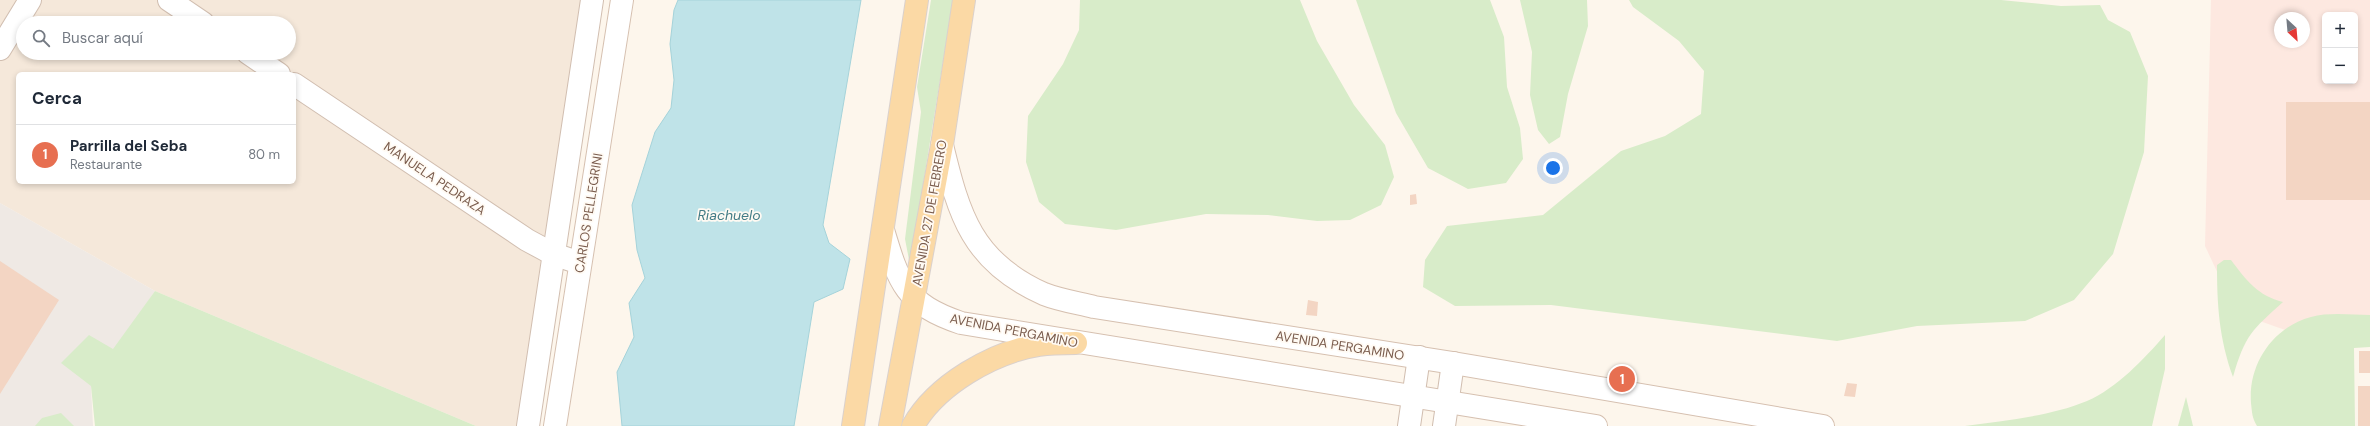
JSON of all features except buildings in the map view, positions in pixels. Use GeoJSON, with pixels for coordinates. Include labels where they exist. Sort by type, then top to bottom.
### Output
{"type":"FeatureCollection","features":[{"type":"Feature","properties":{"kind":"main road"},"geometry":{"type":"LineString","coordinates":[[20,16],[30,0]]}},
{"type":"Feature","properties":{"kind":"main road"},"geometry":{"type":"LineString","coordinates":[[169,0],[193,16]]}},
{"type":"Feature","properties":{"kind":"main road"},"geometry":{"type":"LineString","coordinates":[[528,426],[592,0]]}},
{"type":"Feature","properties":{"kind":"main road","name":"CARLOS PELLEGRINI"},"geometry":{"type":"LineString","coordinates":[[555,426],[622,0]]}},
{"type":"Feature","properties":{"kind":"main road"},"geometry":{"type":"LineString","coordinates":[[853,426],[917,0]]}},
{"type":"Feature","properties":{"kind":"main road","name":"AVENIDA 27 DE FEBRERO"},"geometry":{"type":"LineString","coordinates":[[890,426],[942,145],[964,0]]}},
{"type":"Feature","properties":{"kind":"main road"},"geometry":{"type":"LineString","coordinates":[[0,48],[16,22]]}},
{"type":"Feature","properties":{"kind":"main road"},"geometry":{"type":"LineString","coordinates":[[258,60],[276,72]]}},
{"type":"Feature","properties":{"kind":"main road","name":"MANUELA PEDRAZA"},"geometry":{"type":"LineString","coordinates":[[296,85],[527,240],[553,254],[580,264]]}},
{"type":"Feature","properties":{"kind":"main road","name":"AVENIDA PERGAMINO"},"geometry":{"type":"LineString","coordinates":[[942,145],[955,198],[965,222],[979,244],[994,263],[1018,280],[1045,294],[1094,307],[1419,357],[1823,426]]}},
{"type":"Feature","properties":{"kind":"main road","name":"AVENIDA PERGAMINO"},"geometry":{"type":"LineString","coordinates":[[882,230],[899,277],[914,299],[940,315],[961,323],[1596,426]]}},
{"type":"Feature","properties":{"kind":"main road"},"geometry":{"type":"LineString","coordinates":[[913,426],[940,394],[969,371],[1003,355],[1039,345],[1076,342]]}},
{"type":"Feature","properties":{"kind":"main road"},"geometry":{"type":"LineString","coordinates":[[1409,426],[1419,357]]}},
{"type":"Feature","properties":{"kind":"main road"},"geometry":{"type":"LineString","coordinates":[[1444,426],[1453,363]]}},
{"type":"Feature","properties":{"kind":"shaded area"},"geometry":{"type":"Polygon","coordinates":[[[0,0],[583,0],[520,426],[476,426],[155,291],[0,203],[0,0]]]}},
{"type":"Feature","properties":{"kind":"shaded area"},"geometry":{"type":"Polygon","coordinates":[[[2211,0],[2370,0],[2370,330],[2288,331],[2254,319],[2221,280],[2205,246],[2211,0]]]}},
{"type":"Feature","properties":{"kind":"shaded area"},"geometry":{"type":"Polygon","coordinates":[[[0,203],[155,291],[91,386],[93,426],[0,426],[0,203]]]}},
{"type":"Feature","properties":{"kind":"green space"},"geometry":{"type":"Polygon","coordinates":[[[931,0],[953,0],[910,265],[905,239],[921,112],[917,87],[931,0]]]}},
{"type":"Feature","properties":{"kind":"green space"},"geometry":{"type":"Polygon","coordinates":[[[1080,0],[1300,0],[1317,41],[1354,105],[1385,145],[1394,177],[1381,205],[1350,220],[1317,221],[1268,215],[1206,214],[1116,230],[1065,224],[1039,202],[1026,162],[1028,116],[1063,64],[1079,30],[1080,0]]]}},
{"type":"Feature","properties":{"kind":"green space"},"geometry":{"type":"Polygon","coordinates":[[[1356,0],[1490,0],[1504,37],[1507,87],[1520,128],[1523,159],[1506,183],[1468,189],[1428,168],[1396,113],[1356,0]]]}},
{"type":"Feature","properties":{"kind":"green space"},"geometry":{"type":"Polygon","coordinates":[[[1520,0],[1587,0],[1588,26],[1568,94],[1560,137],[1549,144],[1538,130],[1530,95],[1532,52],[1520,0]]]}},
{"type":"Feature","properties":{"kind":"green space"},"geometry":{"type":"Polygon","coordinates":[[[1629,0],[2001,0],[2061,6],[2100,5],[2108,20],[2130,32],[2148,76],[2144,152],[2113,254],[2074,300],[2025,321],[1917,326],[1837,341],[1551,305],[1455,306],[1423,287],[1425,260],[1447,226],[1543,215],[1621,151],[1665,136],[1701,114],[1704,71],[1679,41],[1633,7],[1629,0]]]}},
{"type":"Feature","properties":{"kind":"green space"},"geometry":{"type":"Polygon","coordinates":[[[2224,260],[2231,260],[2247,280],[2266,296],[2283,302],[2251,334],[2237,363],[2233,377],[2228,363],[2218,308],[2217,265],[2224,260]]]}},
{"type":"Feature","properties":{"kind":"green space"},"geometry":{"type":"Polygon","coordinates":[[[155,291],[476,426],[95,426],[91,386],[61,363],[89,335],[113,349],[155,291]]]}},
{"type":"Feature","properties":{"kind":"green space"},"geometry":{"type":"Polygon","coordinates":[[[2318,315],[2370,315],[2370,347],[2354,348],[2355,426],[2257,426],[2252,412],[2251,389],[2259,361],[2275,338],[2285,329],[2297,322],[2318,315]]]}},
{"type":"Feature","properties":{"kind":"green space"},"geometry":{"type":"Polygon","coordinates":[[[2165,335],[2165,369],[2152,426],[1965,426],[2011,420],[2057,411],[2087,401],[2109,389],[2119,381],[2148,354],[2165,335]]]}},
{"type":"Feature","properties":{"kind":"green space"},"geometry":{"type":"Polygon","coordinates":[[[2186,397],[2193,426],[2178,426],[2186,397]]]}},
{"type":"Feature","properties":{"kind":"green space"},"geometry":{"type":"Polygon","coordinates":[[[61,413],[74,426],[35,426],[42,418],[61,413]]]}},
{"type":"Feature","properties":{"kind":"water","name":"Riachuelo"},"geometry":{"type":"Polygon","coordinates":[[[678,0],[861,0],[823,225],[829,243],[850,259],[843,289],[814,302],[794,426],[622,426],[617,372],[634,337],[629,303],[645,278],[637,250],[632,205],[655,132],[671,108],[674,80],[670,44],[674,10],[678,0]]]}},
{"type":"Feature","properties":{"kind":"place","name":"Parrilla del Seba"},"geometry":{"type":"Point","coordinates":[1622,379]}}]}
